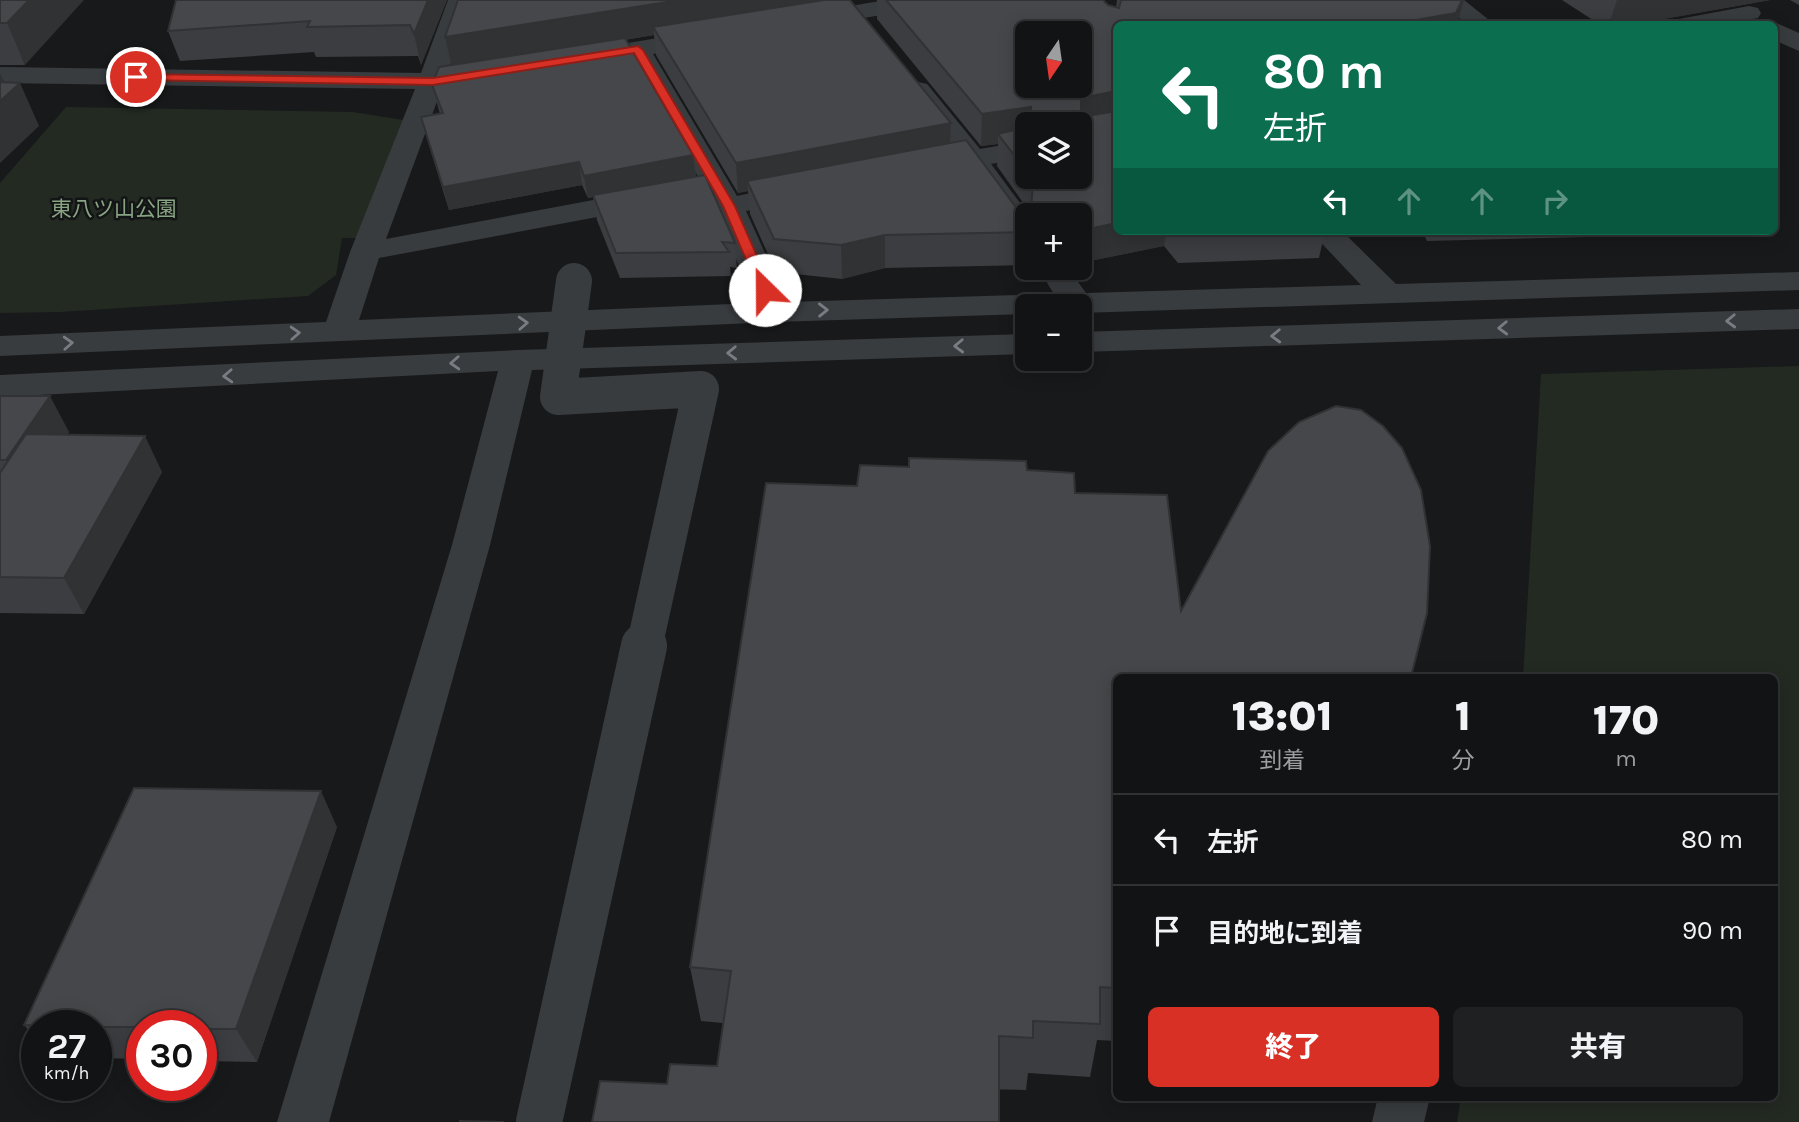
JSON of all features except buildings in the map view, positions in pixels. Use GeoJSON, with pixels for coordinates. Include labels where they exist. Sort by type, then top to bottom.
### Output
{"type":"FeatureCollection","features":[{"type":"Feature","properties":{"kind":"street"},"geometry":{"type":"LineString","coordinates":[[339,331],[365,252],[433,81],[460,0]]}},
{"type":"Feature","properties":{"kind":"street"},"geometry":{"type":"LineString","coordinates":[[787,24],[857,15],[930,0]]}},
{"type":"Feature","properties":{"kind":"street"},"geometry":{"type":"LineString","coordinates":[[1448,0],[1478,21]]}},
{"type":"Feature","properties":{"kind":"street"},"geometry":{"type":"LineString","coordinates":[[1726,0],[1758,19]]}},
{"type":"Feature","properties":{"kind":"street"},"geometry":{"type":"LineString","coordinates":[[1730,21],[1758,19]]}},
{"type":"Feature","properties":{"kind":"street"},"geometry":{"type":"LineString","coordinates":[[1778,31],[1799,43]]}},
{"type":"Feature","properties":{"kind":"street"},"geometry":{"type":"LineString","coordinates":[[556,63],[733,33]]}},
{"type":"Feature","properties":{"kind":"street"},"geometry":{"type":"LineString","coordinates":[[638,50],[723,196],[775,312]]}},
{"type":"Feature","properties":{"kind":"street"},"geometry":{"type":"LineString","coordinates":[[898,65],[1015,216]]}},
{"type":"Feature","properties":{"kind":"street"},"geometry":{"type":"LineString","coordinates":[[0,75],[433,81],[502,71]]}},
{"type":"Feature","properties":{"kind":"street"},"geometry":{"type":"LineString","coordinates":[[906,172],[1015,151]]}},
{"type":"Feature","properties":{"kind":"street"},"geometry":{"type":"LineString","coordinates":[[365,252],[723,196],[824,188]]}},
{"type":"Feature","properties":{"kind":"street"},"geometry":{"type":"LineString","coordinates":[[1329,235],[1387,293]]}},
{"type":"Feature","properties":{"kind":"street"},"geometry":{"type":"LineString","coordinates":[[539,1122],[701,389],[558,397],[574,278]]}},
{"type":"Feature","properties":{"kind":"street"},"geometry":{"type":"LineString","coordinates":[[1092,303],[1799,281]]}},
{"type":"Feature","properties":{"kind":"street"},"geometry":{"type":"LineString","coordinates":[[0,346],[775,312],[1015,306]]}},
{"type":"Feature","properties":{"kind":"street"},"geometry":{"type":"LineString","coordinates":[[1092,342],[1799,319]]}},
{"type":"Feature","properties":{"kind":"street"},"geometry":{"type":"LineString","coordinates":[[0,386],[517,360],[1015,344]]}},
{"type":"Feature","properties":{"kind":"street"},"geometry":{"type":"LineString","coordinates":[[303,1122],[471,545],[517,360]]}},
{"type":"Feature","properties":{"kind":"street"},"geometry":{"type":"LineString","coordinates":[[1398,1122],[1403,1101]]}},
{"type":"Feature","properties":{"kind":"green space","name":"東八ツ山公園"},"geometry":{"type":"Polygon","coordinates":[[[66,107],[353,112],[410,121],[364,238],[342,238],[336,275],[308,296],[60,312],[0,313],[0,183],[66,107]]]}},
{"type":"Feature","properties":{"kind":"green space"},"geometry":{"type":"Polygon","coordinates":[[[1799,366],[1799,1122],[1457,1122],[1460,1101],[1778,1101],[1778,674],[1523,674],[1541,374],[1799,366]]]}},
{"type":"Feature","properties":{"kind":"route"},"geometry":{"type":"LineString","coordinates":[[136,77],[433,81],[638,50],[729,206],[765,290]]}}]}
